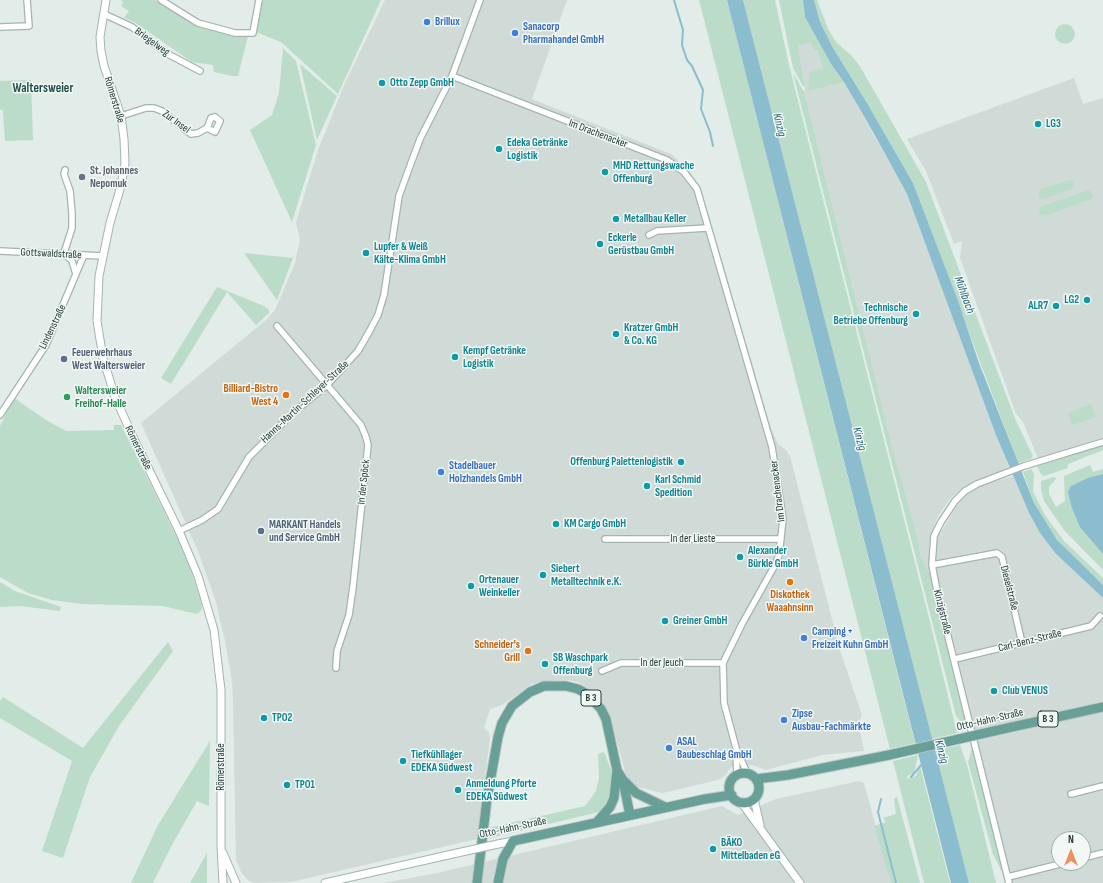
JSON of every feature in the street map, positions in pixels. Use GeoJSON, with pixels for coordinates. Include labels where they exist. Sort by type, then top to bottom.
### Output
{"type":"FeatureCollection","features":[{"type":"Feature","properties":{"kind":"main road","name":"B 3"},"geometry":{"type":"LineString","coordinates":[[477,883],[487,799],[498,737],[502,723],[512,706],[518,700],[536,689],[554,685],[578,689],[594,700],[606,719],[618,770],[623,780],[630,815]]}},
{"type":"Feature","properties":{"kind":"main road","name":"Otto-Hahn-Straße"},"geometry":{"type":"LineString","coordinates":[[756,779],[788,775],[889,755],[1103,708]]}},
{"type":"Feature","properties":{"kind":"main road","name":"B 3"},"geometry":{"type":"LineString","coordinates":[[597,822],[610,807],[614,798],[618,770]]}},
{"type":"Feature","properties":{"kind":"main road"},"geometry":{"type":"LineString","coordinates":[[747,773],[756,779],[759,789],[754,798],[746,802],[741,802],[732,795],[730,786],[736,775],[747,773]]}},
{"type":"Feature","properties":{"kind":"main road","name":"Otto-Hahn-Straße"},"geometry":{"type":"LineString","coordinates":[[759,789],[788,775]]}},
{"type":"Feature","properties":{"kind":"main road","name":"B 3"},"geometry":{"type":"LineString","coordinates":[[623,780],[636,793],[665,807]]}},
{"type":"Feature","properties":{"kind":"main road","name":"Otto-Hahn-Straße"},"geometry":{"type":"LineString","coordinates":[[705,798],[730,786]]}},
{"type":"Feature","properties":{"kind":"main road","name":"Otto-Hahn-Straße"},"geometry":{"type":"LineString","coordinates":[[514,841],[705,798],[732,795]]}},
{"type":"Feature","properties":{"kind":"main road"},"geometry":{"type":"LineString","coordinates":[[498,883],[504,859],[514,841]]}},
{"type":"Feature","properties":{"kind":"street"},"geometry":{"type":"LineString","coordinates":[[0,27],[28,26],[27,0]]}},
{"type":"Feature","properties":{"kind":"street","name":"Römerstraße"},"geometry":{"type":"LineString","coordinates":[[106,0],[100,37],[101,51],[104,66],[121,116],[125,144],[124,167],[98,276],[96,310],[103,358],[120,410],[179,531],[198,576],[214,630],[221,690],[221,846],[223,883]]}},
{"type":"Feature","properties":{"kind":"street"},"geometry":{"type":"LineString","coordinates":[[161,0],[198,23],[235,34],[253,34],[259,0]]}},
{"type":"Feature","properties":{"kind":"street","name":"Hanns-Martin-Schleyer-Straße"},"geometry":{"type":"LineString","coordinates":[[179,531],[202,520],[218,509],[249,457],[288,418],[327,385],[358,351],[378,315],[389,276],[399,196],[420,138],[452,76],[480,0]]}},
{"type":"Feature","properties":{"kind":"street","name":"Briegelweg"},"geometry":{"type":"LineString","coordinates":[[104,14],[132,27],[166,53],[200,71]]}},
{"type":"Feature","properties":{"kind":"street","name":"Im Drachenacker"},"geometry":{"type":"LineString","coordinates":[[452,76],[652,154],[677,166],[684,172],[697,189],[707,228],[772,447],[783,519],[779,555],[775,565],[742,624],[723,663],[724,703],[736,748],[747,773]]}},
{"type":"Feature","properties":{"kind":"street","name":"Zur Insel"},"geometry":{"type":"LineString","coordinates":[[121,116],[146,108],[154,108],[162,111],[191,134],[198,133],[207,128]]}},
{"type":"Feature","properties":{"kind":"street"},"geometry":{"type":"LineString","coordinates":[[65,170],[64,174],[70,190],[72,228],[64,254],[72,261],[76,274]]}},
{"type":"Feature","properties":{"kind":"street"},"geometry":{"type":"LineString","coordinates":[[649,235],[657,231],[707,228]]}},
{"type":"Feature","properties":{"kind":"street","name":"Gottswaldstraße"},"geometry":{"type":"LineString","coordinates":[[0,251],[102,256]]}},
{"type":"Feature","properties":{"kind":"street","name":"Lindenstraße"},"geometry":{"type":"LineString","coordinates":[[0,415],[46,345],[84,255]]}},
{"type":"Feature","properties":{"kind":"street","name":"In der Spöck"},"geometry":{"type":"LineString","coordinates":[[276,326],[361,425],[368,445],[353,587],[348,615],[337,651],[336,668]]}},
{"type":"Feature","properties":{"kind":"street","name":"Kinzigstraße"},"geometry":{"type":"LineString","coordinates":[[1008,880],[955,659],[938,596],[932,566],[934,536],[941,522],[955,501],[965,491],[977,484],[1024,466],[1103,442]]}},
{"type":"Feature","properties":{"kind":"street","name":"In der Lieste"},"geometry":{"type":"LineString","coordinates":[[605,539],[781,539]]}},
{"type":"Feature","properties":{"kind":"street","name":"Dieselstraße"},"geometry":{"type":"LineString","coordinates":[[932,566],[997,553],[1002,557],[1022,643]]}},
{"type":"Feature","properties":{"kind":"street","name":"Carl-Benz-Straße"},"geometry":{"type":"LineString","coordinates":[[955,659],[1091,626],[1100,616]]}},
{"type":"Feature","properties":{"kind":"street","name":"In der Jeuch"},"geometry":{"type":"LineString","coordinates":[[602,671],[621,663],[723,663]]}},
{"type":"Feature","properties":{"kind":"street","name":"Im Drachenacker"},"geometry":{"type":"LineString","coordinates":[[736,748],[736,775]]}},
{"type":"Feature","properties":{"kind":"street"},"geometry":{"type":"LineString","coordinates":[[1071,794],[1103,786]]}},
{"type":"Feature","properties":{"kind":"street"},"geometry":{"type":"LineString","coordinates":[[754,798],[760,827]]}},
{"type":"Feature","properties":{"kind":"street"},"geometry":{"type":"LineString","coordinates":[[741,802],[800,883]]}},
{"type":"Feature","properties":{"kind":"street","name":"Otto-Hahn-Straße"},"geometry":{"type":"LineString","coordinates":[[325,883],[514,841]]}},
{"type":"Feature","properties":{"kind":"street","name":"Römerstraße"},"geometry":{"type":"LineString","coordinates":[[221,846],[236,883]]}},
{"type":"Feature","properties":{"kind":"street"},"geometry":{"type":"LineString","coordinates":[[1091,856],[1103,853]]}},
{"type":"Feature","properties":{"kind":"street"},"geometry":{"type":"LineString","coordinates":[[1008,880],[1051,867]]}},
{"type":"Feature","properties":{"kind":"shaded area"},"geometry":{"type":"Polygon","coordinates":[[[385,0],[567,0],[532,99],[671,154],[685,166],[695,179],[703,195],[771,428],[778,444],[786,450],[790,456],[840,650],[862,715],[858,723],[864,751],[822,755],[766,770],[752,765],[731,767],[725,776],[718,780],[663,793],[633,786],[627,779],[610,715],[591,691],[579,682],[568,680],[540,682],[532,684],[502,705],[490,709],[484,728],[489,733],[490,738],[477,839],[291,882],[254,883],[248,880],[241,872],[236,860],[232,681],[216,602],[198,551],[141,423],[266,320],[275,310],[295,263],[300,240],[296,222],[318,150],[345,83],[385,0]]]}},
{"type":"Feature","properties":{"kind":"shaded area"},"geometry":{"type":"Polygon","coordinates":[[[812,43],[817,50],[823,69],[810,91],[844,82],[907,194],[1009,468],[965,486],[950,499],[938,516],[931,535],[940,534],[960,500],[969,491],[1013,476],[1029,513],[1040,533],[1056,554],[1103,598],[1103,883],[1007,883],[930,574],[921,558],[918,539],[894,454],[804,93],[805,87],[798,46],[812,43]]]}},
{"type":"Feature","properties":{"kind":"shaded area"},"geometry":{"type":"Polygon","coordinates":[[[1074,78],[1083,104],[1103,98],[1103,438],[1038,459],[1024,424],[1015,412],[960,258],[962,241],[954,244],[926,171],[907,139],[1074,78]]]}},
{"type":"Feature","properties":{"kind":"shaded area"},"geometry":{"type":"Polygon","coordinates":[[[859,781],[864,783],[891,883],[383,883],[437,873],[722,806],[738,815],[776,799],[859,781]]]}},
{"type":"Feature","properties":{"kind":"green space"},"geometry":{"type":"Polygon","coordinates":[[[121,0],[155,0],[184,19],[203,28],[233,35],[248,36],[238,76],[214,72],[213,65],[192,62],[134,22],[124,18],[129,11],[121,6],[123,3],[121,0]]]}},
{"type":"Feature","properties":{"kind":"green space"},"geometry":{"type":"Polygon","coordinates":[[[263,0],[381,0],[338,94],[281,42],[256,32],[263,0]]]}},
{"type":"Feature","properties":{"kind":"green space"},"geometry":{"type":"Polygon","coordinates":[[[699,0],[727,0],[915,743],[890,749],[699,0]]]}},
{"type":"Feature","properties":{"kind":"green space"},"geometry":{"type":"Polygon","coordinates":[[[743,0],[775,0],[789,65],[957,733],[932,739],[743,0]]]}},
{"type":"Feature","properties":{"kind":"green space"},"geometry":{"type":"Polygon","coordinates":[[[779,0],[803,0],[805,17],[831,64],[844,82],[810,91],[808,90],[810,72],[823,69],[817,50],[814,51],[811,43],[798,46],[805,87],[803,86],[793,68],[779,0]]]}},
{"type":"Feature","properties":{"kind":"green space"},"geometry":{"type":"Polygon","coordinates":[[[814,0],[817,0],[829,31],[837,43],[852,56],[861,68],[926,182],[1016,421],[1033,456],[1031,459],[1018,463],[913,183],[867,103],[833,48],[820,22],[814,0]]]}},
{"type":"Feature","properties":{"kind":"green space"},"geometry":{"type":"Polygon","coordinates":[[[1061,24],[1069,24],[1075,30],[1075,38],[1069,44],[1061,44],[1055,38],[1055,30],[1061,24]]]}},
{"type":"Feature","properties":{"kind":"green space"},"geometry":{"type":"Polygon","coordinates":[[[283,48],[296,61],[316,145],[292,222],[250,130],[272,115],[279,93],[283,48]]]}},
{"type":"Feature","properties":{"kind":"green space"},"geometry":{"type":"Polygon","coordinates":[[[300,64],[337,96],[317,140],[300,64]]]}},
{"type":"Feature","properties":{"kind":"green space"},"geometry":{"type":"Polygon","coordinates":[[[793,73],[804,92],[894,454],[918,539],[921,558],[930,574],[969,730],[956,716],[793,73]]]}},
{"type":"Feature","properties":{"kind":"green space"},"geometry":{"type":"Polygon","coordinates":[[[31,80],[33,140],[5,141],[3,110],[0,110],[0,81],[31,80]]]}},
{"type":"Feature","properties":{"kind":"green space"},"geometry":{"type":"Polygon","coordinates":[[[1070,180],[1074,181],[1072,189],[1043,199],[1039,197],[1039,191],[1041,189],[1070,180]]]}},
{"type":"Feature","properties":{"kind":"green space"},"geometry":{"type":"Polygon","coordinates":[[[1089,190],[1093,195],[1091,199],[1045,216],[1040,215],[1039,213],[1040,207],[1089,190]]]}},
{"type":"Feature","properties":{"kind":"green space"},"geometry":{"type":"Polygon","coordinates":[[[244,253],[293,258],[277,300],[244,253]]]}},
{"type":"Feature","properties":{"kind":"green space"},"geometry":{"type":"Polygon","coordinates":[[[217,287],[264,306],[269,310],[269,313],[256,325],[227,292],[171,384],[161,378],[217,287]]]}},
{"type":"Feature","properties":{"kind":"green space"},"geometry":{"type":"Polygon","coordinates":[[[14,398],[46,420],[66,431],[114,430],[114,425],[121,425],[186,556],[200,597],[202,607],[201,611],[197,614],[163,606],[82,604],[52,600],[28,593],[0,577],[0,426],[14,398]]]}},
{"type":"Feature","properties":{"kind":"green space"},"geometry":{"type":"Polygon","coordinates":[[[1091,404],[1096,417],[1072,425],[1068,413],[1091,404]]]}},
{"type":"Feature","properties":{"kind":"green space"},"geometry":{"type":"Polygon","coordinates":[[[1103,446],[1103,450],[1068,464],[1068,468],[1044,476],[1041,474],[1037,466],[1103,446]]]}},
{"type":"Feature","properties":{"kind":"green space"},"geometry":{"type":"Polygon","coordinates":[[[1090,465],[1093,472],[1103,469],[1103,570],[1064,530],[1044,501],[1041,490],[1041,481],[1054,477],[1056,479],[1049,487],[1049,494],[1056,507],[1065,501],[1064,476],[1090,465]]]}},
{"type":"Feature","properties":{"kind":"green space"},"geometry":{"type":"Polygon","coordinates":[[[1031,469],[1034,474],[1033,492],[1045,515],[1064,541],[1103,578],[1103,585],[1065,549],[1049,530],[1034,503],[1023,472],[1031,469]]]}},
{"type":"Feature","properties":{"kind":"green space"},"geometry":{"type":"Polygon","coordinates":[[[0,582],[15,591],[61,607],[60,611],[20,606],[0,607],[0,582]]]}},
{"type":"Feature","properties":{"kind":"green space"},"geometry":{"type":"Polygon","coordinates":[[[168,642],[173,651],[119,726],[90,777],[63,858],[42,851],[72,761],[0,718],[0,701],[3,697],[83,748],[168,642]]]}},
{"type":"Feature","properties":{"kind":"green space"},"geometry":{"type":"Polygon","coordinates":[[[210,741],[209,806],[197,801],[173,843],[153,883],[131,883],[158,825],[210,741]]]}},
{"type":"Feature","properties":{"kind":"green space"},"geometry":{"type":"Polygon","coordinates":[[[973,744],[1004,872],[1001,870],[993,854],[968,762],[973,744]]]}},
{"type":"Feature","properties":{"kind":"green space"},"geometry":{"type":"Polygon","coordinates":[[[960,745],[967,765],[996,883],[969,883],[935,751],[960,745]]]}},
{"type":"Feature","properties":{"kind":"green space"},"geometry":{"type":"Polygon","coordinates":[[[604,752],[611,770],[612,788],[605,806],[599,812],[485,839],[488,828],[585,806],[596,791],[599,777],[598,754],[604,752]]]}},
{"type":"Feature","properties":{"kind":"green space"},"geometry":{"type":"Polygon","coordinates":[[[918,755],[914,773],[907,776],[908,779],[916,776],[920,766],[950,883],[924,883],[893,761],[918,755]]]}},
{"type":"Feature","properties":{"kind":"green space"},"geometry":{"type":"Polygon","coordinates":[[[897,797],[920,883],[891,883],[874,826],[886,822],[883,818],[896,814],[894,799],[897,797]]]}},
{"type":"Feature","properties":{"kind":"green space"},"geometry":{"type":"Polygon","coordinates":[[[207,853],[207,883],[190,883],[207,853]]]}},
{"type":"Feature","properties":{"kind":"water"},"geometry":{"type":"Polygon","coordinates":[[[727,0],[743,0],[969,883],[951,883],[727,0]]]}},
{"type":"Feature","properties":{"kind":"water"},"geometry":{"type":"Polygon","coordinates":[[[803,0],[814,0],[820,22],[833,48],[867,103],[913,183],[958,301],[979,363],[1034,503],[1057,540],[1103,585],[1103,598],[1056,554],[1040,533],[1029,513],[996,435],[907,194],[873,132],[844,82],[831,64],[805,17],[803,0]]]}},
{"type":"Feature","properties":{"kind":"water"},"geometry":{"type":"Polygon","coordinates":[[[1103,474],[1103,554],[1080,527],[1072,508],[1068,492],[1071,486],[1088,478],[1103,474]]]}},
{"type":"Feature","properties":{"kind":"waterway"},"geometry":{"type":"LineString","coordinates":[[674,0],[683,30],[682,45],[687,60],[692,66],[703,90],[701,109],[710,132],[713,146]]}},
{"type":"Feature","properties":{"kind":"waterway"},"geometry":{"type":"LineString","coordinates":[[911,777],[922,764]]}},
{"type":"Feature","properties":{"kind":"waterway"},"geometry":{"type":"LineString","coordinates":[[881,799],[878,812],[896,883]]}},
{"type":"Feature","properties":{"kind":"place","name":"Brillux"},"geometry":{"type":"Point","coordinates":[427,22]}},
{"type":"Feature","properties":{"kind":"place","name":"Sanacorp Pharmahandel GmbH"},"geometry":{"type":"Point","coordinates":[515,33]}},
{"type":"Feature","properties":{"kind":"place","name":"Otto Zepp GmbH"},"geometry":{"type":"Point","coordinates":[382,83]}},
{"type":"Feature","properties":{"kind":"place","name":"LG3"},"geometry":{"type":"Point","coordinates":[1038,124]}},
{"type":"Feature","properties":{"kind":"place","name":"Edeka Getränke Logistik"},"geometry":{"type":"Point","coordinates":[499,149]}},
{"type":"Feature","properties":{"kind":"place","name":"MHD Rettungswache Offenburg"},"geometry":{"type":"Point","coordinates":[605,172]}},
{"type":"Feature","properties":{"kind":"place","name":"St. Johannes Nepomuk"},"geometry":{"type":"Point","coordinates":[82,177]}},
{"type":"Feature","properties":{"kind":"place","name":"Metallbau Keller"},"geometry":{"type":"Point","coordinates":[616,219]}},
{"type":"Feature","properties":{"kind":"place","name":"Eckerle Gerüstbau GmbH"},"geometry":{"type":"Point","coordinates":[600,244]}},
{"type":"Feature","properties":{"kind":"place","name":"Lupfer & Weiß Kälte-Klima GmbH"},"geometry":{"type":"Point","coordinates":[366,253]}},
{"type":"Feature","properties":{"kind":"place","name":"LG2"},"geometry":{"type":"Point","coordinates":[1087,300]}},
{"type":"Feature","properties":{"kind":"place","name":"ALR7"},"geometry":{"type":"Point","coordinates":[1056,306]}},
{"type":"Feature","properties":{"kind":"place","name":"Technische Betriebe Offenburg"},"geometry":{"type":"Point","coordinates":[916,314]}},
{"type":"Feature","properties":{"kind":"place","name":"Kratzer GmbH & Co. KG"},"geometry":{"type":"Point","coordinates":[616,334]}},
{"type":"Feature","properties":{"kind":"place","name":"Kempf Getränke Logistik"},"geometry":{"type":"Point","coordinates":[455,357]}},
{"type":"Feature","properties":{"kind":"place","name":"Feuerwehrhaus West Waltersweier"},"geometry":{"type":"Point","coordinates":[64,359]}},
{"type":"Feature","properties":{"kind":"place","name":"Billiard-Bistro West 4"},"geometry":{"type":"Point","coordinates":[286,395]}},
{"type":"Feature","properties":{"kind":"place","name":"Waltersweier Freihof-Halle"},"geometry":{"type":"Point","coordinates":[67,397]}},
{"type":"Feature","properties":{"kind":"place","name":"Offenburg Palettenlogistik"},"geometry":{"type":"Point","coordinates":[681,462]}},
{"type":"Feature","properties":{"kind":"place","name":"Stadelbauer Holzhandels GmbH"},"geometry":{"type":"Point","coordinates":[441,472]}},
{"type":"Feature","properties":{"kind":"place","name":"Karl Schmid Spedition"},"geometry":{"type":"Point","coordinates":[647,486]}},
{"type":"Feature","properties":{"kind":"place","name":"KM Cargo GmbH"},"geometry":{"type":"Point","coordinates":[556,524]}},
{"type":"Feature","properties":{"kind":"place","name":"MARKANT Handels und Service GmbH"},"geometry":{"type":"Point","coordinates":[261,531]}},
{"type":"Feature","properties":{"kind":"place","name":"Alexander Bürkle GmbH"},"geometry":{"type":"Point","coordinates":[740,557]}},
{"type":"Feature","properties":{"kind":"place","name":"Siebert Metalltechnik e.K."},"geometry":{"type":"Point","coordinates":[543,575]}},
{"type":"Feature","properties":{"kind":"place","name":"Diskothek Waaahnsinn"},"geometry":{"type":"Point","coordinates":[790,582]}},
{"type":"Feature","properties":{"kind":"place","name":"Ortenauer Weinkeller"},"geometry":{"type":"Point","coordinates":[471,586]}},
{"type":"Feature","properties":{"kind":"place","name":"Greiner GmbH"},"geometry":{"type":"Point","coordinates":[665,621]}},
{"type":"Feature","properties":{"kind":"place","name":"Camping + Freizeit Kuhn GmbH"},"geometry":{"type":"Point","coordinates":[804,638]}},
{"type":"Feature","properties":{"kind":"place","name":"Schneider's Grill"},"geometry":{"type":"Point","coordinates":[528,651]}},
{"type":"Feature","properties":{"kind":"place","name":"SB Waschpark Offenburg"},"geometry":{"type":"Point","coordinates":[545,664]}},
{"type":"Feature","properties":{"kind":"place","name":"Club VENUS"},"geometry":{"type":"Point","coordinates":[994,691]}},
{"type":"Feature","properties":{"kind":"place","name":"TPO2"},"geometry":{"type":"Point","coordinates":[264,718]}},
{"type":"Feature","properties":{"kind":"place","name":"Zipse Ausbau-Fachmärkte"},"geometry":{"type":"Point","coordinates":[784,720]}},
{"type":"Feature","properties":{"kind":"place","name":"ASAL Baubeschlag GmbH"},"geometry":{"type":"Point","coordinates":[669,748]}},
{"type":"Feature","properties":{"kind":"place","name":"Tiefkühllager EDEKA Südwest"},"geometry":{"type":"Point","coordinates":[403,761]}},
{"type":"Feature","properties":{"kind":"place","name":"TPO1"},"geometry":{"type":"Point","coordinates":[287,785]}},
{"type":"Feature","properties":{"kind":"place","name":"Anmeldung Pforte EDEKA Südwest"},"geometry":{"type":"Point","coordinates":[458,790]}},
{"type":"Feature","properties":{"kind":"place","name":"BÄKO Mittelbaden eG"},"geometry":{"type":"Point","coordinates":[713,849]}},
{"type":"Feature","properties":{"kind":"district","name":"Waltersweier"},"geometry":{"type":"Point","coordinates":[43,89]}},
{"type":"Feature","properties":{"kind":"water label","name":"Kinzig"},"geometry":{"type":"Point","coordinates":[779,125]}},
{"type":"Feature","properties":{"kind":"water label","name":"Mühlbach"},"geometry":{"type":"Point","coordinates":[964,295]}},
{"type":"Feature","properties":{"kind":"water label","name":"Kinzig"},"geometry":{"type":"Point","coordinates":[859,439]}},
{"type":"Feature","properties":{"kind":"water label","name":"Kinzig"},"geometry":{"type":"Point","coordinates":[941,752]}}]}
